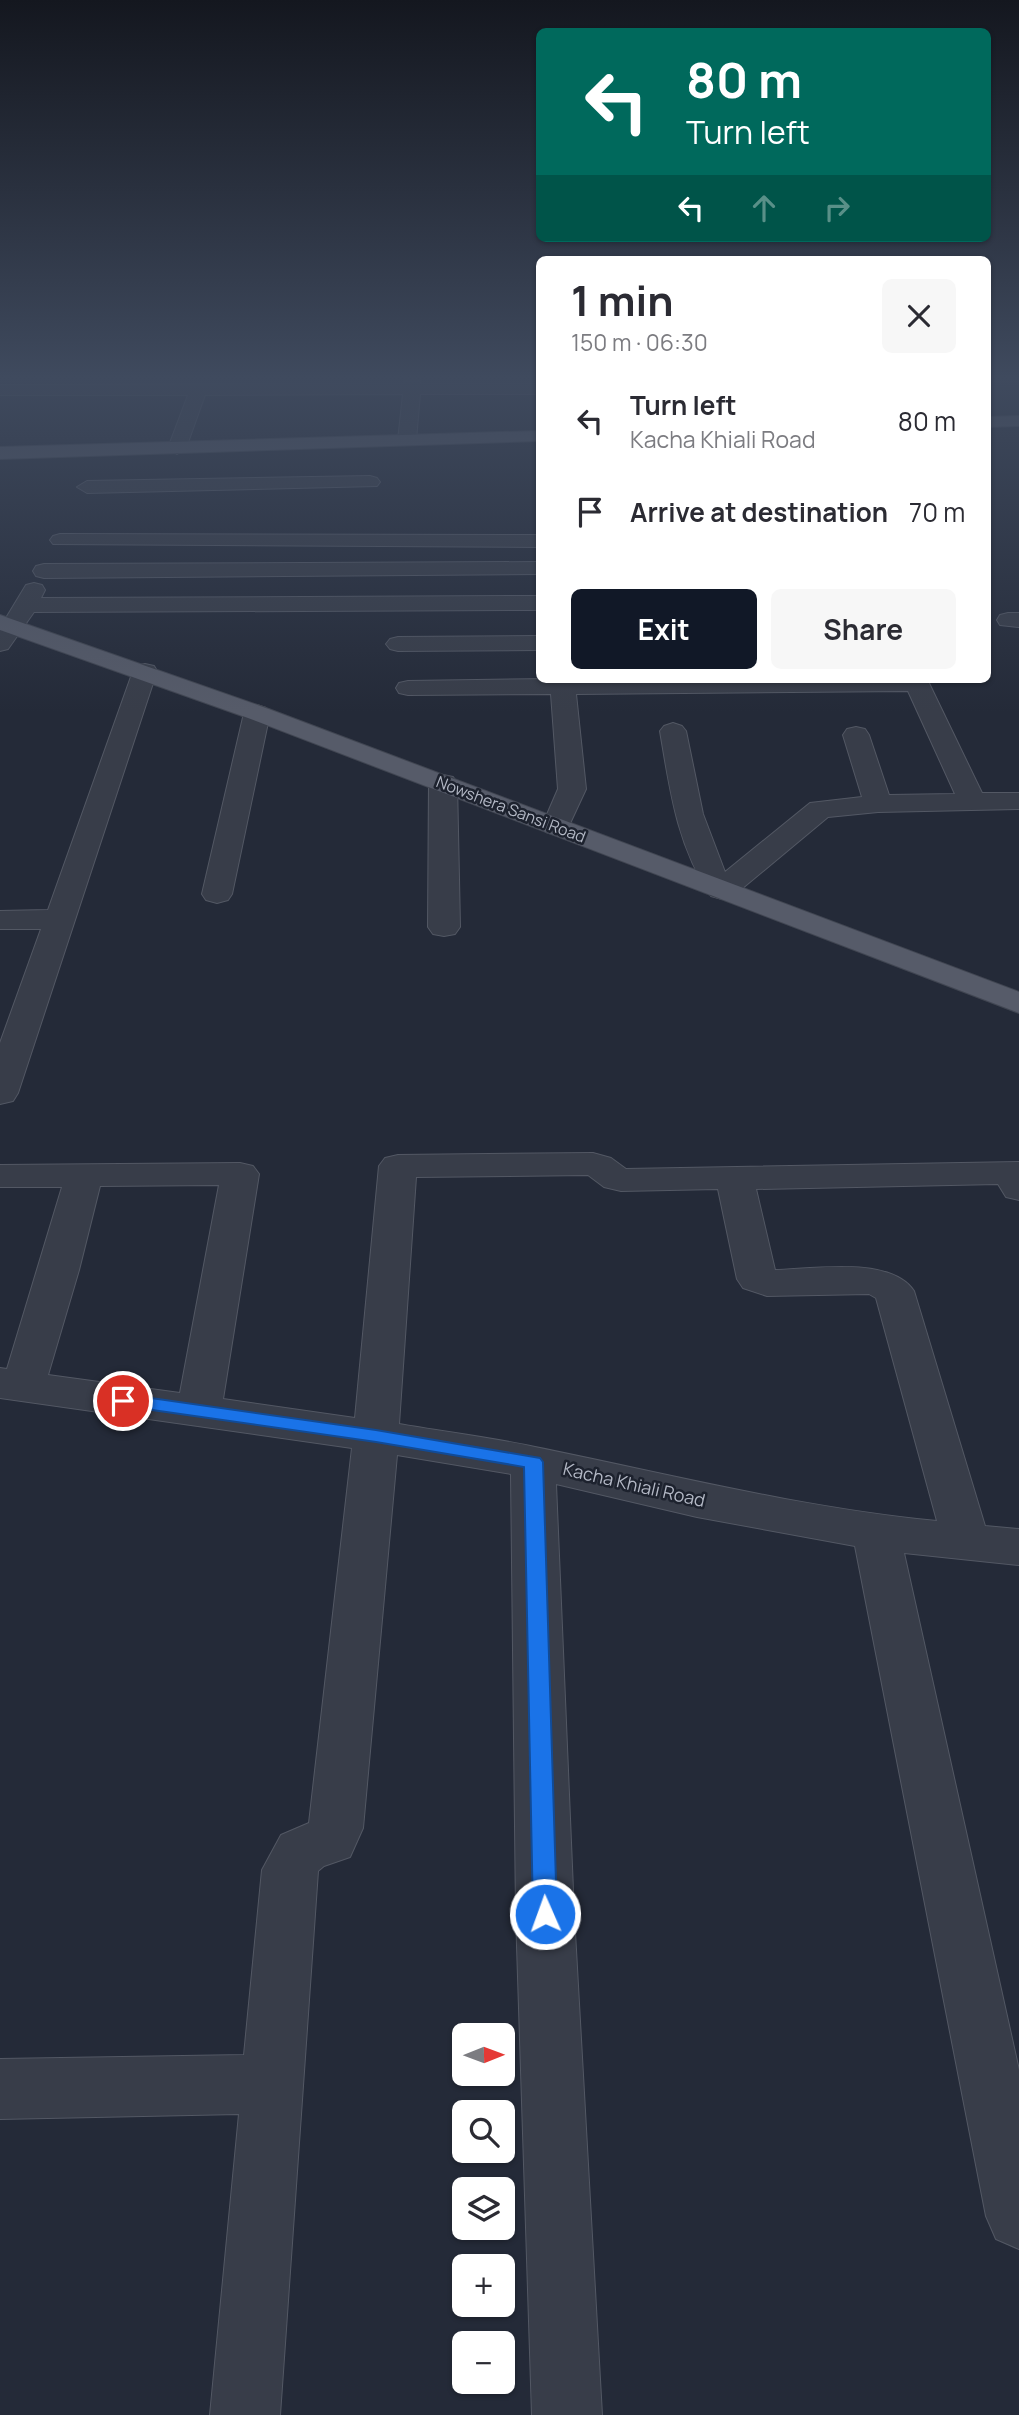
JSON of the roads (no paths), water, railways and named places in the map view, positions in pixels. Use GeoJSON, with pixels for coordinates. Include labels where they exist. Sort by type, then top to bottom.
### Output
{"type":"FeatureCollection","features":[{"type":"Feature","properties":{"kind":"main road","name":"Nowshera Sansi Road"},"geometry":{"type":"LineString","coordinates":[[9,624],[257,713],[1019,1003]]}},
{"type":"Feature","properties":{"kind":"street"},"geometry":{"type":"LineString","coordinates":[[9,624],[44,571],[87,487],[104,487]]}},
{"type":"Feature","properties":{"kind":"street"},"geometry":{"type":"LineString","coordinates":[[60,540],[536,541]]}},
{"type":"Feature","properties":{"kind":"street"},"geometry":{"type":"LineString","coordinates":[[44,571],[536,568]]}},
{"type":"Feature","properties":{"kind":"street"},"geometry":{"type":"LineString","coordinates":[[9,624],[536,603]]}},
{"type":"Feature","properties":{"kind":"street"},"geometry":{"type":"LineString","coordinates":[[398,644],[536,643]]}},
{"type":"Feature","properties":{"kind":"street"},"geometry":{"type":"LineString","coordinates":[[0,1092],[145,671]]}},
{"type":"Feature","properties":{"kind":"street"},"geometry":{"type":"LineString","coordinates":[[408,688],[563,683],[572,789],[556,826]]}},
{"type":"Feature","properties":{"kind":"street"},"geometry":{"type":"LineString","coordinates":[[917,683],[972,802]]}},
{"type":"Feature","properties":{"kind":"street"},"geometry":{"type":"LineString","coordinates":[[217,894],[257,713]]}},
{"type":"Feature","properties":{"kind":"street"},"geometry":{"type":"LineString","coordinates":[[673,731],[695,840],[712,877],[722,890],[820,809],[878,804],[1019,801]]}},
{"type":"Feature","properties":{"kind":"street"},"geometry":{"type":"LineString","coordinates":[[856,735],[878,804]]}},
{"type":"Feature","properties":{"kind":"street"},"geometry":{"type":"LineString","coordinates":[[443,783],[444,927]]}},
{"type":"Feature","properties":{"kind":"street"},"geometry":{"type":"LineString","coordinates":[[0,920],[60,919]]}},
{"type":"Feature","properties":{"kind":"street"},"geometry":{"type":"LineString","coordinates":[[246,2415],[290,1870],[295,1855],[303,1848],[330,1840],[336,1828],[376,1436],[398,1166],[593,1164],[604,1167],[614,1179],[621,1180],[1013,1172],[1019,1189]]}},
{"type":"Feature","properties":{"kind":"street"},"geometry":{"type":"LineString","coordinates":[[0,1176],[240,1174],[199,1411]]}},
{"type":"Feature","properties":{"kind":"street"},"geometry":{"type":"LineString","coordinates":[[11,1385],[59,1270],[84,1175]]}},
{"type":"Feature","properties":{"kind":"street"},"geometry":{"type":"LineString","coordinates":[[735,1178],[757,1279],[767,1283],[876,1281],[894,1291],[966,1542]]}},
{"type":"Feature","properties":{"kind":"street","name":"Kacha Khiali Road"},"geometry":{"type":"LineString","coordinates":[[11,1385],[376,1436],[533,1462],[697,1500],[876,1533],[1019,1547]]}},
{"type":"Feature","properties":{"kind":"street"},"geometry":{"type":"LineString","coordinates":[[533,1462],[545,1914],[567,2415]]}},
{"type":"Feature","properties":{"kind":"street"},"geometry":{"type":"LineString","coordinates":[[876,1533],[1019,2216]]}},
{"type":"Feature","properties":{"kind":"street"},"geometry":{"type":"LineString","coordinates":[[0,2089],[273,2084]]}}]}
